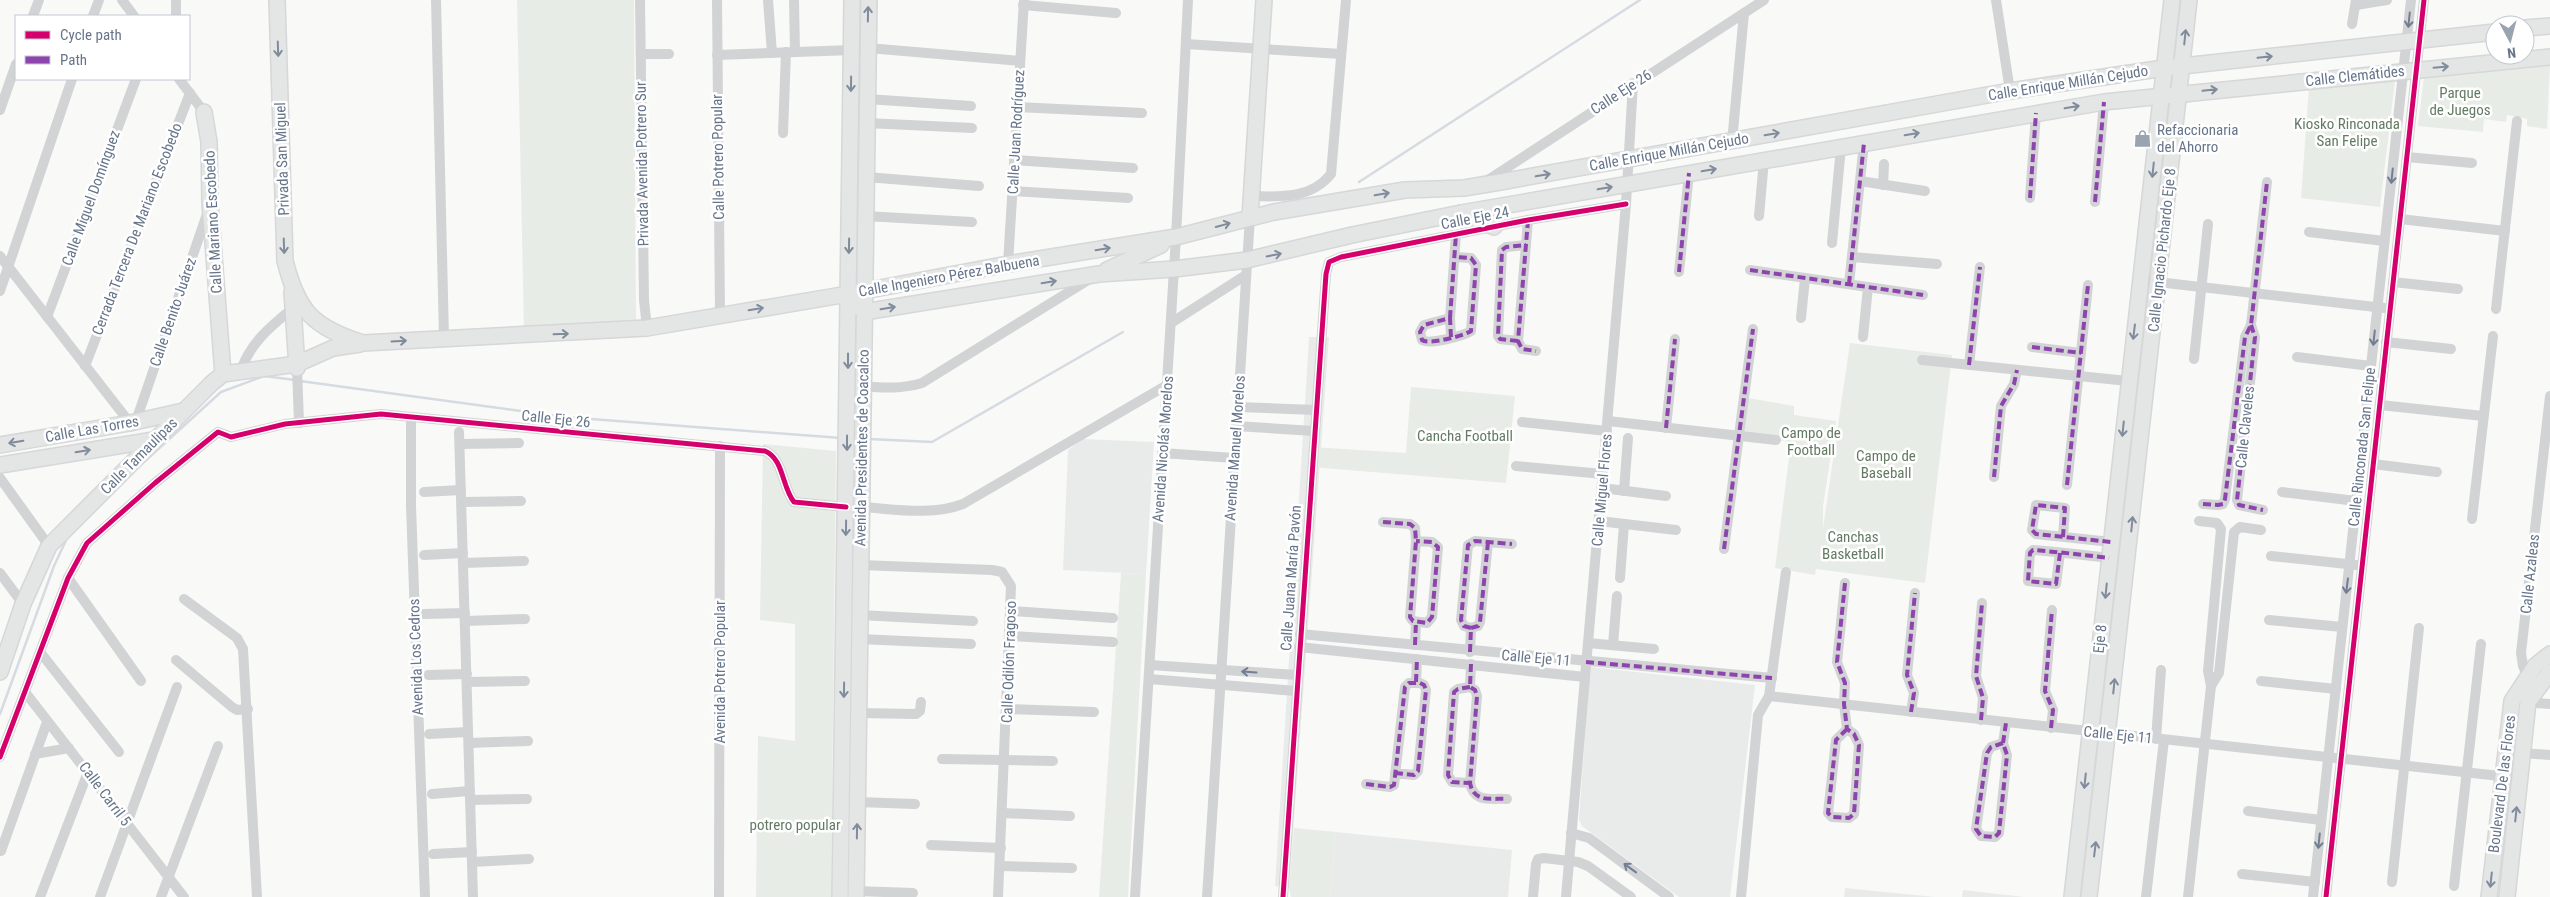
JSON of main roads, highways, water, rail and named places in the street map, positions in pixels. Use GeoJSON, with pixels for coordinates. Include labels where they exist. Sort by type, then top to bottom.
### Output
{"type":"FeatureCollection","features":[{"type":"Feature","properties":{"kind":"main road","name":"Privada San Miguel"},"geometry":{"type":"LineString","coordinates":[[277,0],[285,261],[299,310]]}},
{"type":"Feature","properties":{"kind":"main road","name":"Avenida Presidentes de Coacalco"},"geometry":{"type":"LineString","coordinates":[[852,0],[848,294],[855,409],[855,575],[848,860],[856,894]]}},
{"type":"Feature","properties":{"kind":"main road","name":"Avenida Presidentes de Coacalco"},"geometry":{"type":"LineString","coordinates":[[855,409],[863,386],[868,0]]}},
{"type":"Feature","properties":{"kind":"main road","name":"Avenida Manuel Morelos"},"geometry":{"type":"LineString","coordinates":[[1250,217],[1264,0]]}},
{"type":"Feature","properties":{"kind":"main road","name":"Calle Ignacio Pichardo Eje 8"},"geometry":{"type":"LineString","coordinates":[[2128,381],[2172,0]]}},
{"type":"Feature","properties":{"kind":"main road","name":"Calle Ignacio Pichardo Eje 8"},"geometry":{"type":"LineString","coordinates":[[2148,382],[2189,0]]}},
{"type":"Feature","properties":{"kind":"main road"},"geometry":{"type":"LineString","coordinates":[[2535,27],[2550,26]]}},
{"type":"Feature","properties":{"kind":"main road","name":"Calle Clemátides"},"geometry":{"type":"LineString","coordinates":[[2164,68],[2485,33]]}},
{"type":"Feature","properties":{"kind":"main road","name":"Calle Clemátides"},"geometry":{"type":"LineString","coordinates":[[2161,95],[2550,58]]}},
{"type":"Feature","properties":{"kind":"main road","name":"Calle Enrique Millán Cejudo"},"geometry":{"type":"LineString","coordinates":[[1176,238],[1250,217],[1405,190],[1480,186],[2010,91],[2164,68]]}},
{"type":"Feature","properties":{"kind":"main road","name":"Calle Enrique Millán Cejudo"},"geometry":{"type":"LineString","coordinates":[[1174,269],[1247,267],[1361,233],[1461,213],[2036,113],[2161,95]]}},
{"type":"Feature","properties":{"kind":"main road","name":"Calle Mariano Escobedo"},"geometry":{"type":"LineString","coordinates":[[204,112],[209,142],[210,203],[223,374]]}},
{"type":"Feature","properties":{"kind":"main road"},"geometry":{"type":"LineString","coordinates":[[850,142],[866,142]]}},
{"type":"Feature","properties":{"kind":"main road"},"geometry":{"type":"LineString","coordinates":[[1461,213],[1494,227]]}},
{"type":"Feature","properties":{"kind":"main road"},"geometry":{"type":"LineString","coordinates":[[1099,274],[1176,238]]}},
{"type":"Feature","properties":{"kind":"main road","name":"Calle Ingeniero Pérez Balbuena"},"geometry":{"type":"LineString","coordinates":[[1174,269],[1099,274],[864,312],[848,294],[1008,264],[1176,238]]}},
{"type":"Feature","properties":{"kind":"main road"},"geometry":{"type":"LineString","coordinates":[[223,374],[241,370],[297,366],[333,348],[362,343],[647,328],[720,314],[848,294]]}},
{"type":"Feature","properties":{"kind":"main road"},"geometry":{"type":"LineString","coordinates":[[299,310],[321,326],[362,343]]}},
{"type":"Feature","properties":{"kind":"main road"},"geometry":{"type":"LineString","coordinates":[[297,366],[299,310]]}},
{"type":"Feature","properties":{"kind":"main road","name":"Calle Tamaulipas"},"geometry":{"type":"LineString","coordinates":[[1,663],[23,604],[49,546],[184,410],[223,374]]}},
{"type":"Feature","properties":{"kind":"main road","name":"Eje 8"},"geometry":{"type":"LineString","coordinates":[[2072,897],[2128,381]]}},
{"type":"Feature","properties":{"kind":"main road","name":"Eje 8"},"geometry":{"type":"LineString","coordinates":[[2089,897],[2148,382]]}},
{"type":"Feature","properties":{"kind":"main road","name":"Calle Las Torres"},"geometry":{"type":"LineString","coordinates":[[0,445],[133,422],[184,410]]}},
{"type":"Feature","properties":{"kind":"main road","name":"Calle Las Torres"},"geometry":{"type":"LineString","coordinates":[[0,465],[154,440]]}},
{"type":"Feature","properties":{"kind":"main road","name":"Avenida Presidentes de Coacalco"},"geometry":{"type":"LineString","coordinates":[[840,897],[857,802],[860,616],[855,575],[854,507]]}},
{"type":"Feature","properties":{"kind":"main road","name":"Boulevard De las Flores"},"geometry":{"type":"LineString","coordinates":[[2507,897],[2528,702],[2535,666],[2550,654]]}},
{"type":"Feature","properties":{"kind":"main road","name":"Boulevard De las Flores"},"geometry":{"type":"LineString","coordinates":[[2489,897],[2512,701],[2532,682],[2550,672]]}},
{"type":"Feature","properties":{"kind":"waterway"},"geometry":{"type":"LineString","coordinates":[[1359,182],[1640,0]]}},
{"type":"Feature","properties":{"kind":"waterway"},"geometry":{"type":"LineString","coordinates":[[869,439],[932,442],[1123,332]]}},
{"type":"Feature","properties":{"kind":"waterway"},"geometry":{"type":"LineString","coordinates":[[145,461],[221,392],[264,376],[295,380]]}},
{"type":"Feature","properties":{"kind":"waterway"},"geometry":{"type":"LineString","coordinates":[[300,381],[565,417],[841,438]]}},
{"type":"Feature","properties":{"kind":"waterway"},"geometry":{"type":"LineString","coordinates":[[0,714],[54,566],[68,536]]}},
{"type":"Feature","properties":{"kind":"place","name":"Refaccionaria del Ahorro"},"geometry":{"type":"Point","coordinates":[2143,139]}},
{"type":"Feature","properties":{"kind":"park label","name":"Parque de Juegos"},"geometry":{"type":"Point","coordinates":[2460,102]}},
{"type":"Feature","properties":{"kind":"park label","name":"Kiosko Rinconada San Felipe"},"geometry":{"type":"Point","coordinates":[2347,132]}},
{"type":"Feature","properties":{"kind":"park label","name":"Cancha Football"},"geometry":{"type":"Point","coordinates":[1465,436]}},
{"type":"Feature","properties":{"kind":"park label","name":"Campo de Football"},"geometry":{"type":"Point","coordinates":[1811,442]}},
{"type":"Feature","properties":{"kind":"park label","name":"Campo de Baseball"},"geometry":{"type":"Point","coordinates":[1886,464]}},
{"type":"Feature","properties":{"kind":"park label","name":"Canchas Basketball"},"geometry":{"type":"Point","coordinates":[1853,546]}},
{"type":"Feature","properties":{"kind":"park label","name":"potrero popular"},"geometry":{"type":"Point","coordinates":[795,825]}}]}
